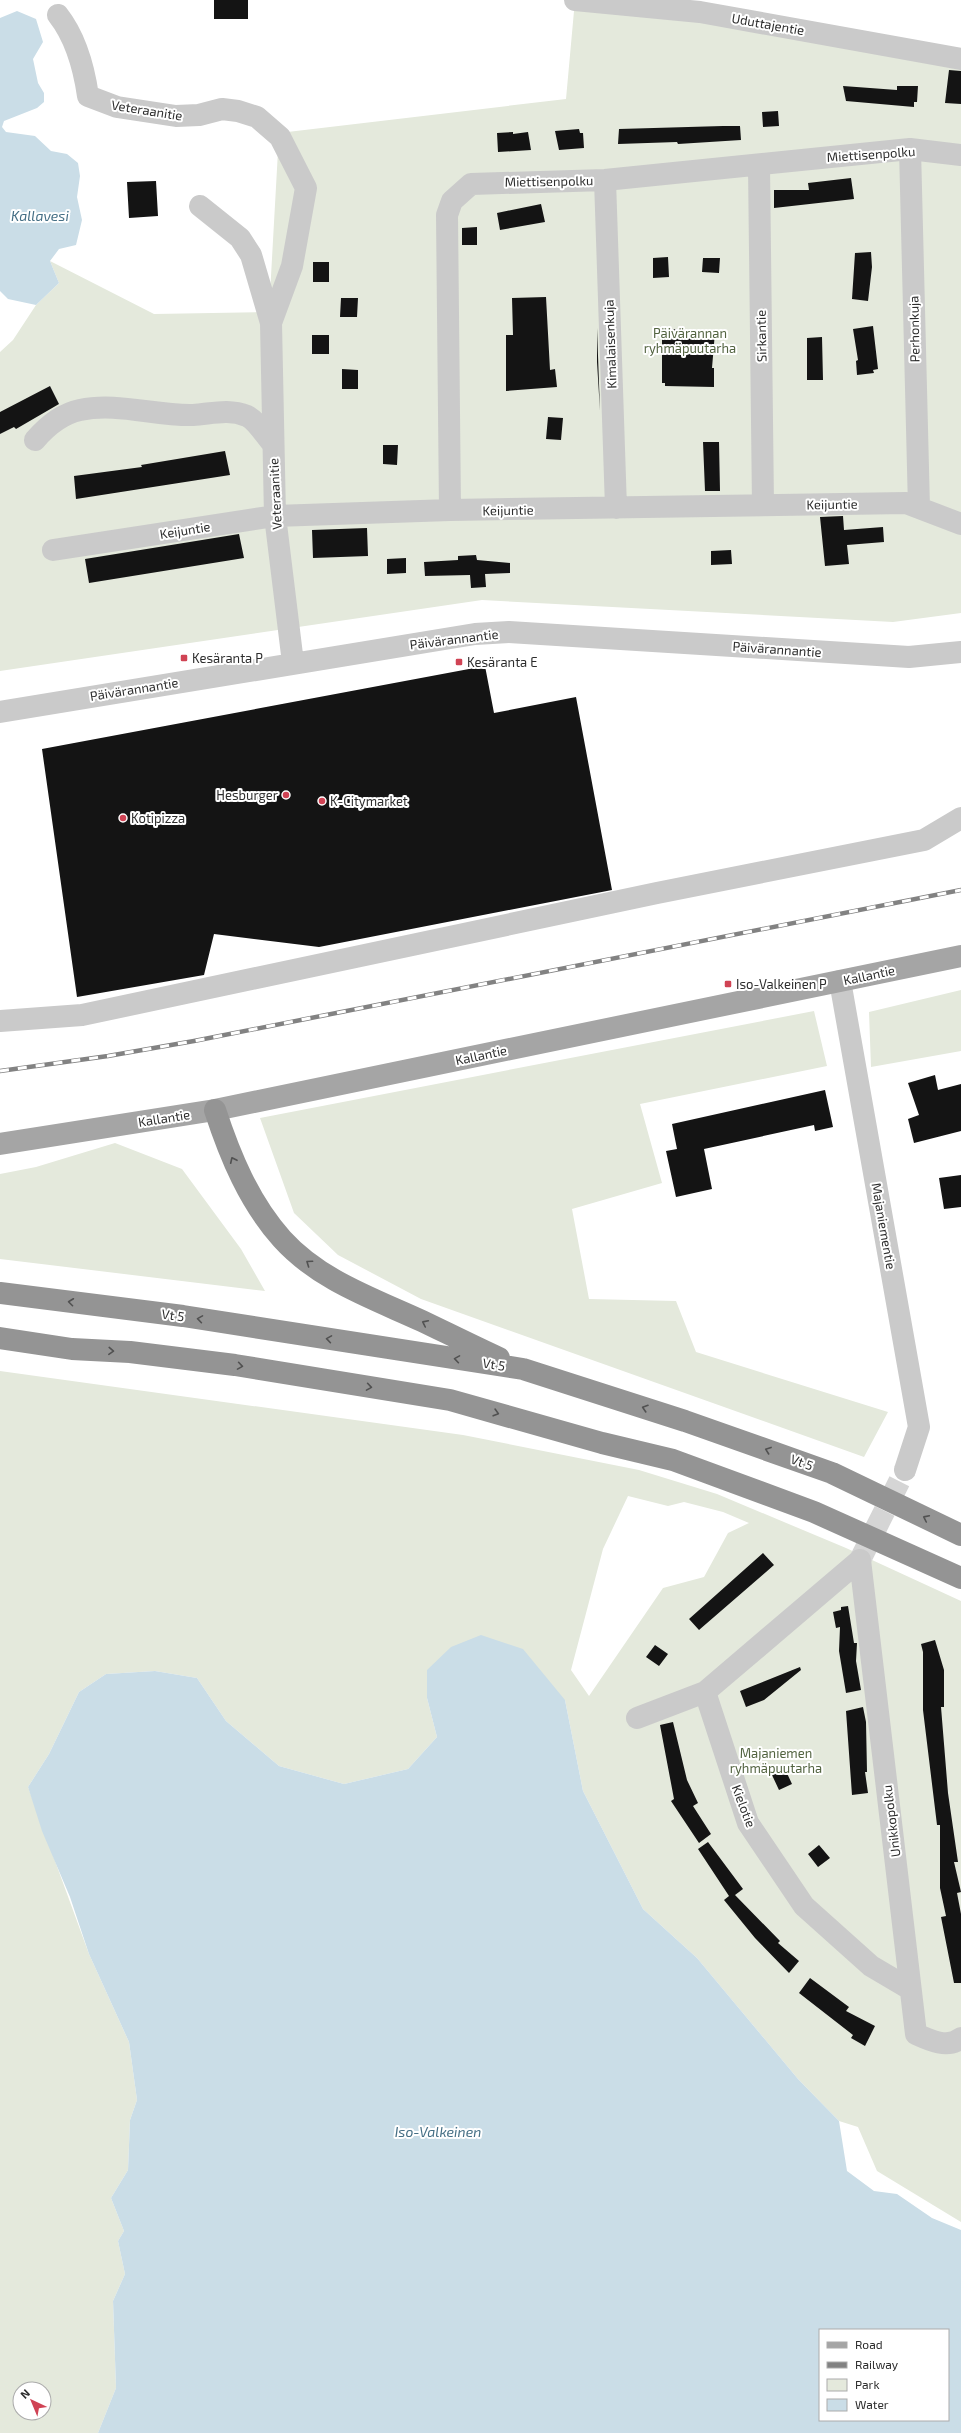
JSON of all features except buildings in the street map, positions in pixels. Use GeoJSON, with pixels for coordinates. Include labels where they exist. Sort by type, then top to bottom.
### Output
{"type":"FeatureCollection","features":[{"type":"Feature","properties":{"kind":"highway"},"geometry":{"type":"LineString","coordinates":[[216,1110],[228,1148],[246,1188],[282,1238],[305,1260],[333,1279],[364,1296],[523,1369]]}},
{"type":"Feature","properties":{"kind":"highway","name":"Vt 5"},"geometry":{"type":"LineString","coordinates":[[0,1293],[183,1316],[523,1369],[685,1421],[832,1473],[961,1535]]}},
{"type":"Feature","properties":{"kind":"highway"},"geometry":{"type":"LineString","coordinates":[[0,1338],[72,1349]]}},
{"type":"Feature","properties":{"kind":"highway"},"geometry":{"type":"LineString","coordinates":[[0,1349],[72,1349],[130,1352],[235,1365],[450,1400],[602,1443],[673,1460],[814,1512],[961,1578]]}},
{"type":"Feature","properties":{"kind":"main road","name":"Kallantie"},"geometry":{"type":"LineString","coordinates":[[0,1144],[216,1110],[961,956]]}},
{"type":"Feature","properties":{"kind":"street","name":"Uduttajentie"},"geometry":{"type":"LineString","coordinates":[[575,0],[700,12],[961,59]]}},
{"type":"Feature","properties":{"kind":"street","name":"Veteraanitie"},"geometry":{"type":"LineString","coordinates":[[58,15],[64,23],[79,56],[88,96],[117,107],[176,116],[200,115],[222,109],[238,111],[257,117],[280,137],[306,188],[292,266],[271,323]]}},
{"type":"Feature","properties":{"kind":"street","name":"Miettisenpolku"},"geometry":{"type":"LineString","coordinates":[[450,510],[447,214],[452,201],[471,184],[483,182],[605,180],[759,166],[910,149],[961,155]]}},
{"type":"Feature","properties":{"kind":"street","name":"Perhonkuja"},"geometry":{"type":"LineString","coordinates":[[910,149],[919,508]]}},
{"type":"Feature","properties":{"kind":"street","name":"Sirkantie"},"geometry":{"type":"LineString","coordinates":[[759,166],[763,505]]}},
{"type":"Feature","properties":{"kind":"street","name":"Kimalaisenkuja"},"geometry":{"type":"LineString","coordinates":[[605,180],[616,508]]}},
{"type":"Feature","properties":{"kind":"street","name":"Veteraanitie"},"geometry":{"type":"LineString","coordinates":[[200,206],[240,238],[251,255],[271,323],[272,443],[275,516],[293,663]]}},
{"type":"Feature","properties":{"kind":"street"},"geometry":{"type":"LineString","coordinates":[[35,440],[47,426],[64,416],[79,410],[119,408],[193,415],[225,411],[248,416],[272,443]]}},
{"type":"Feature","properties":{"kind":"street","name":"Keijuntie"},"geometry":{"type":"LineString","coordinates":[[53,550],[275,516],[450,510],[906,503],[961,524]]}},
{"type":"Feature","properties":{"kind":"street","name":"Päivärannantie"},"geometry":{"type":"LineString","coordinates":[[0,712],[475,634],[509,632],[909,657],[961,652]]}},
{"type":"Feature","properties":{"kind":"street"},"geometry":{"type":"LineString","coordinates":[[0,1021],[82,1015],[657,892],[924,840],[961,818]]}},
{"type":"Feature","properties":{"kind":"street","name":"Majaniementie"},"geometry":{"type":"LineString","coordinates":[[840,981],[920,1427],[905,1470]]}},
{"type":"Feature","properties":{"kind":"street","name":"Unikkopolku"},"geometry":{"type":"LineString","coordinates":[[705,1692],[860,1560],[916,2034],[936,2043],[956,2042],[961,2038]]}},
{"type":"Feature","properties":{"kind":"street"},"geometry":{"type":"LineString","coordinates":[[637,1718],[705,1692]]}},
{"type":"Feature","properties":{"kind":"street","name":"Kielotie"},"geometry":{"type":"LineString","coordinates":[[705,1692],[748,1823],[804,1906],[871,1966],[910,1989]]}},
{"type":"Feature","properties":{"kind":"green space","name":"Päivärannan ryhmäpuutarha"},"geometry":{"type":"Polygon","coordinates":[[[575,0],[961,52],[961,613],[893,622],[482,600],[0,671],[0,352],[13,340],[36,305],[59,283],[50,261],[154,314],[269,312],[279,133],[566,99],[575,0]]]}},
{"type":"Feature","properties":{"kind":"green space"},"geometry":{"type":"Polygon","coordinates":[[[961,990],[961,1051],[871,1067],[869,1012],[961,990]]]}},
{"type":"Feature","properties":{"kind":"green space"},"geometry":{"type":"Polygon","coordinates":[[[814,1011],[827,1066],[640,1104],[662,1183],[572,1209],[589,1299],[676,1301],[696,1352],[888,1412],[864,1457],[421,1299],[338,1255],[294,1213],[260,1118],[814,1011]]]}},
{"type":"Feature","properties":{"kind":"green space"},"geometry":{"type":"Polygon","coordinates":[[[115,1143],[182,1169],[241,1249],[265,1291],[0,1259],[0,1174],[36,1167],[115,1143]]]}},
{"type":"Feature","properties":{"kind":"green space","name":"Majaniemen ryhmäpuutarha"},"geometry":{"type":"Polygon","coordinates":[[[0,1371],[463,1435],[639,1470],[717,1494],[846,1548],[961,1601],[961,2222],[877,2171],[858,2127],[839,2121],[798,2079],[697,1958],[643,1909],[583,1791],[565,1700],[427,1698],[437,1737],[408,1769],[344,1784],[279,1766],[226,1721],[197,1678],[155,1671],[106,1674],[79,1692],[49,1754],[28,1787],[89,1954],[129,2042],[137,2100],[130,2120],[128,2170],[111,2198],[124,2231],[118,2241],[125,2274],[113,2301],[116,2388],[98,2433],[0,2433],[0,1371]],[[628,1496],[603,1549],[571,1670],[589,1696],[663,1588],[704,1577],[728,1533],[749,1523],[723,1512],[684,1502],[668,1506],[628,1496]]]}},
{"type":"Feature","properties":{"kind":"water","name":"Kallavesi"},"geometry":{"type":"Polygon","coordinates":[[[17,11],[36,19],[43,42],[33,59],[38,83],[44,93],[44,102],[37,108],[4,121],[2,127],[6,132],[35,136],[51,151],[67,154],[78,163],[80,176],[77,197],[82,220],[76,245],[59,249],[50,261],[59,283],[36,305],[8,299],[0,291],[0,18],[17,11]]]}},
{"type":"Feature","properties":{"kind":"water","name":"Iso-Valkeinen"},"geometry":{"type":"Polygon","coordinates":[[[481,1635],[523,1649],[565,1700],[583,1791],[643,1909],[697,1958],[798,2079],[839,2121],[847,2171],[874,2191],[897,2194],[932,2218],[961,2230],[961,2433],[98,2433],[116,2388],[113,2301],[125,2274],[118,2241],[124,2231],[111,2198],[128,2170],[130,2120],[137,2100],[129,2042],[89,1954],[70,1897],[42,1831],[28,1787],[49,1754],[79,1692],[106,1674],[155,1671],[197,1678],[226,1721],[279,1766],[344,1784],[408,1769],[437,1737],[427,1698],[427,1670],[451,1647],[481,1635]]]}},
{"type":"Feature","properties":{"kind":"tunnel"},"geometry":{"type":"LineString","coordinates":[[860,1560],[905,1470]]}},
{"type":"Feature","properties":{"kind":"railway"},"geometry":{"type":"LineString","coordinates":[[0,1071],[108,1056],[194,1041],[961,890]]}},
{"type":"Feature","properties":{"kind":"place","name":"Kesäranta P"},"geometry":{"type":"Point","coordinates":[184,658]}},
{"type":"Feature","properties":{"kind":"place","name":"Kesäranta E"},"geometry":{"type":"Point","coordinates":[459,662]}},
{"type":"Feature","properties":{"kind":"place","name":"Hesburger"},"geometry":{"type":"Point","coordinates":[286,795]}},
{"type":"Feature","properties":{"kind":"place","name":"K-Citymarket"},"geometry":{"type":"Point","coordinates":[322,801]}},
{"type":"Feature","properties":{"kind":"place","name":"Kotipizza"},"geometry":{"type":"Point","coordinates":[123,818]}},
{"type":"Feature","properties":{"kind":"place","name":"Iso-Valkeinen P"},"geometry":{"type":"Point","coordinates":[728,984]}}]}
